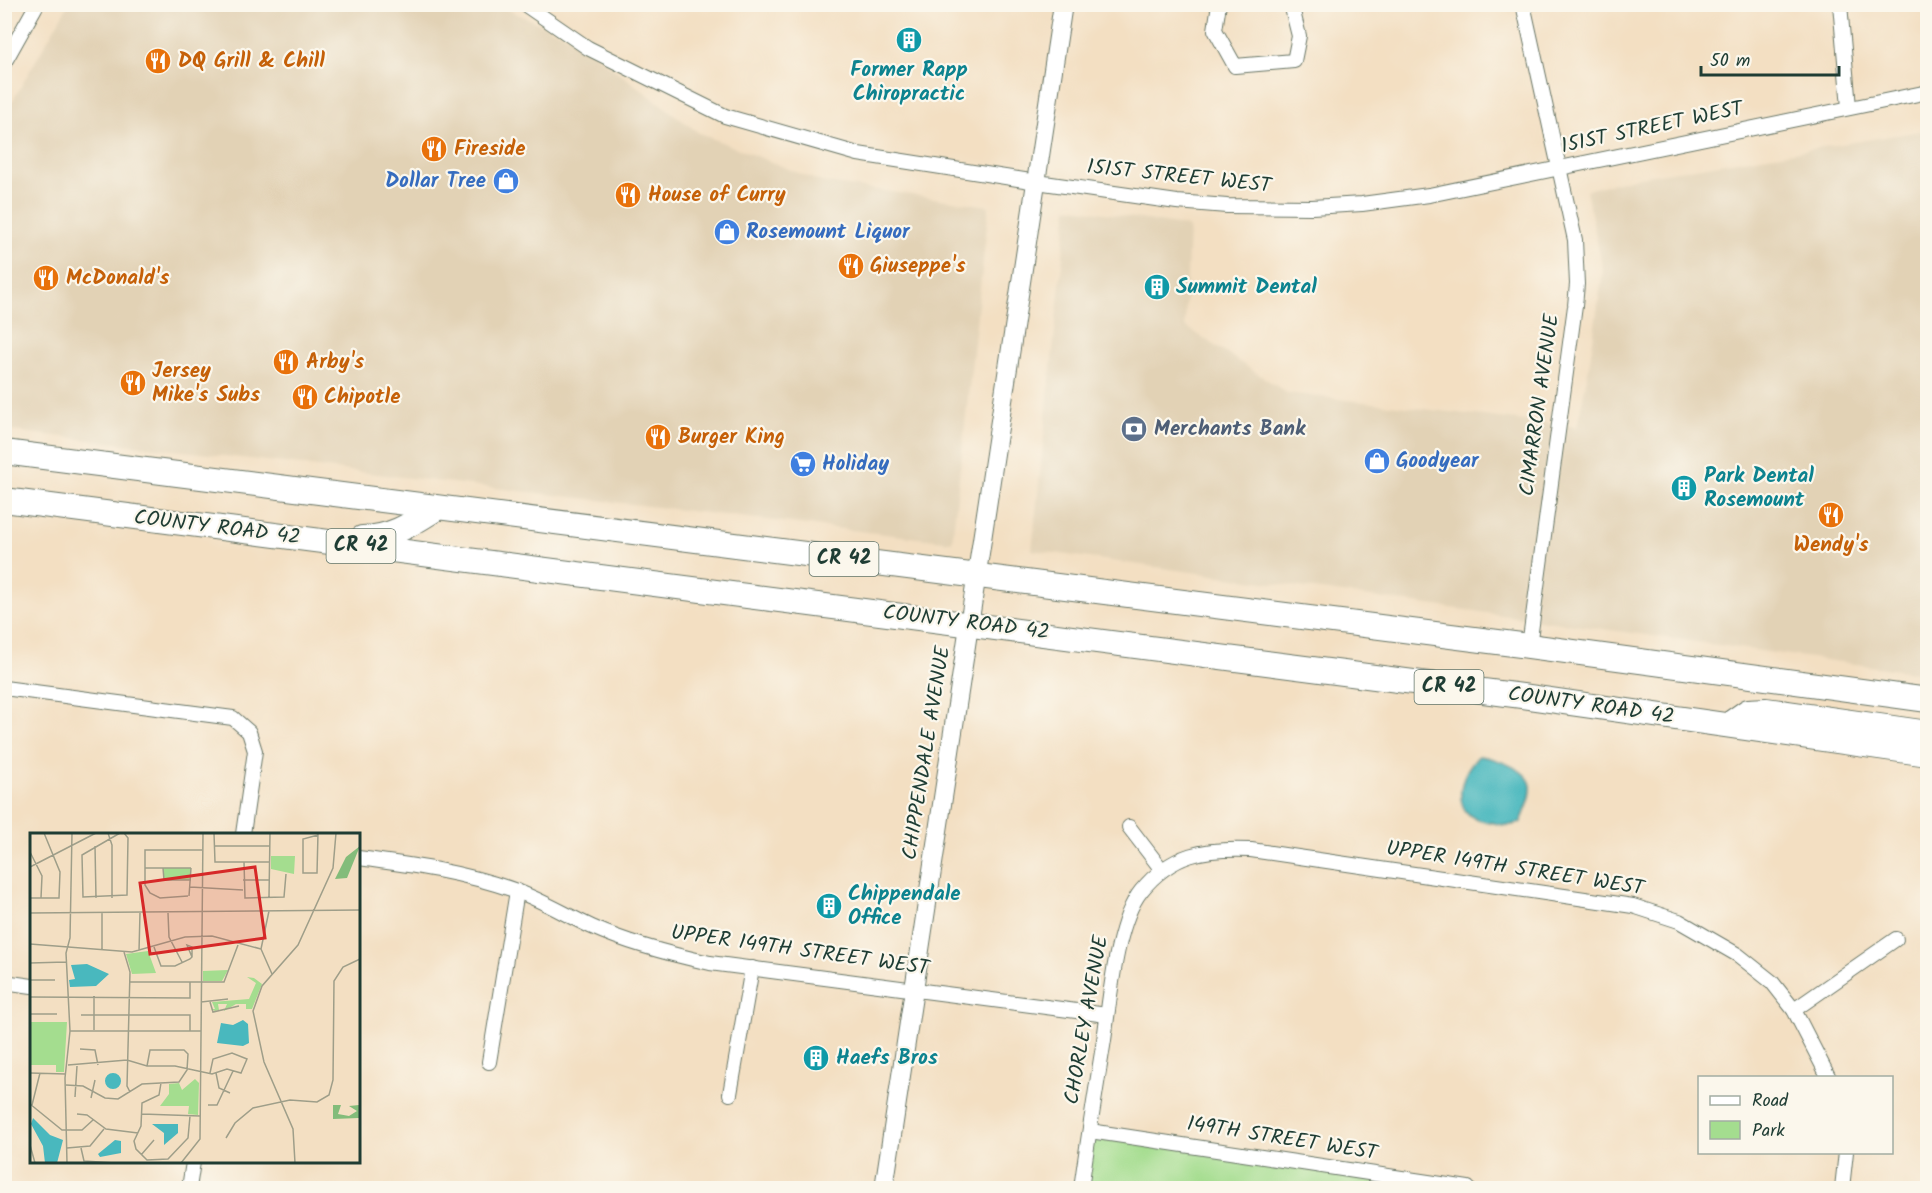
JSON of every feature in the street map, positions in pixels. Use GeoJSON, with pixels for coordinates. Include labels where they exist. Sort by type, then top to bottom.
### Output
{"type":"FeatureCollection","features":[{"type":"Feature","properties":{"kind":"highway","name":"CR 42"},"geometry":{"type":"LineString","coordinates":[[4,452],[1529,646],[1928,700]]}},
{"type":"Feature","properties":{"kind":"highway","name":"COUNTY ROAD 42"},"geometry":{"type":"LineString","coordinates":[[4,500],[970,624],[1928,753]]}},
{"type":"Feature","properties":{"kind":"highway"},"geometry":{"type":"LineString","coordinates":[[35,504],[79,504],[346,537],[373,538],[398,532],[437,508]]}},
{"type":"Feature","properties":{"kind":"highway"},"geometry":{"type":"LineString","coordinates":[[1728,725],[1748,711],[1766,710],[1928,733]]}},
{"type":"Feature","properties":{"kind":"street"},"geometry":{"type":"LineString","coordinates":[[4,63],[37,4]]}},
{"type":"Feature","properties":{"kind":"street","name":"151ST STREET WEST"},"geometry":{"type":"LineString","coordinates":[[524,4],[588,48],[725,116],[858,153],[1037,182],[1177,202],[1227,206],[1300,207],[1395,200],[1560,169],[1928,92]]}},
{"type":"Feature","properties":{"kind":"street","name":"CHIPPENDALE AVENUE"},"geometry":{"type":"LineString","coordinates":[[884,1188],[1063,4]]}},
{"type":"Feature","properties":{"kind":"street"},"geometry":{"type":"LineString","coordinates":[[1219,4],[1215,30],[1236,66],[1294,61],[1299,36],[1291,4]]}},
{"type":"Feature","properties":{"kind":"street","name":"CIMARRON AVENUE"},"geometry":{"type":"LineString","coordinates":[[1523,4],[1575,240],[1577,284],[1529,646]]}},
{"type":"Feature","properties":{"kind":"street"},"geometry":{"type":"LineString","coordinates":[[1840,4],[1849,107]]}},
{"type":"Feature","properties":{"kind":"street"},"geometry":{"type":"LineString","coordinates":[[4,688],[233,718],[249,732],[255,751],[243,833]]}},
{"type":"Feature","properties":{"kind":"street"},"geometry":{"type":"LineString","coordinates":[[1129,828],[1162,870]]}},
{"type":"Feature","properties":{"kind":"street","name":"UPPER 149TH STREET WEST"},"geometry":{"type":"LineString","coordinates":[[1162,870],[1175,861],[1196,852],[1222,849],[1251,850],[1634,906],[1679,921],[1738,955],[1772,982],[1794,1010],[1828,1076]]}},
{"type":"Feature","properties":{"kind":"street","name":"UPPER 149TH STREET WEST"},"geometry":{"type":"LineString","coordinates":[[360,858],[429,867],[469,875],[517,891],[591,927],[650,949],[710,963],[1107,1015]]}},
{"type":"Feature","properties":{"kind":"street","name":"CHORLEY AVENUE"},"geometry":{"type":"LineString","coordinates":[[1081,1188],[1121,938],[1127,915],[1141,891],[1162,870]]}},
{"type":"Feature","properties":{"kind":"street"},"geometry":{"type":"LineString","coordinates":[[489,1062],[517,891]]}},
{"type":"Feature","properties":{"kind":"street"},"geometry":{"type":"LineString","coordinates":[[1794,1010],[1896,939]]}},
{"type":"Feature","properties":{"kind":"street"},"geometry":{"type":"LineString","coordinates":[[730,1094],[752,968]]}},
{"type":"Feature","properties":{"kind":"street"},"geometry":{"type":"LineString","coordinates":[[4,982],[30,986]]}},
{"type":"Feature","properties":{"kind":"street","name":"149TH STREET WEST"},"geometry":{"type":"LineString","coordinates":[[1090,1131],[1468,1188]]}},
{"type":"Feature","properties":{"kind":"street"},"geometry":{"type":"LineString","coordinates":[[1842,1188],[1846,1154]]}},
{"type":"Feature","properties":{"kind":"street"},"geometry":{"type":"LineString","coordinates":[[189,1188],[193,1163]]}},
{"type":"Feature","properties":{"kind":"shaded area"},"geometry":{"type":"Polygon","coordinates":[[[68,5],[497,5],[574,39],[699,133],[821,182],[989,206],[952,542],[5,430],[5,114],[68,5]]]}},
{"type":"Feature","properties":{"kind":"shaded area"},"geometry":{"type":"Polygon","coordinates":[[[1927,130],[1927,674],[1032,550],[1068,207],[1189,227],[1185,326],[1287,393],[1577,427],[1589,367],[1603,270],[1586,190],[1634,178],[1927,130]]]}},
{"type":"Feature","properties":{"kind":"green space"},"geometry":{"type":"Polygon","coordinates":[[[1090,1131],[1495,1188],[1081,1188],[1090,1131]]]}},
{"type":"Feature","properties":{"kind":"water"},"geometry":{"type":"Polygon","coordinates":[[[1479,756],[1510,765],[1529,780],[1530,795],[1521,822],[1508,825],[1480,821],[1468,813],[1463,806],[1461,788],[1464,778],[1479,756]]]}},
{"type":"Feature","properties":{"kind":"place","name":"Former Rapp Chiropractic"},"geometry":{"type":"Point","coordinates":[909,40]}},
{"type":"Feature","properties":{"kind":"place","name":"DQ Grill & Chill"},"geometry":{"type":"Point","coordinates":[158,61]}},
{"type":"Feature","properties":{"kind":"place","name":"Fireside"},"geometry":{"type":"Point","coordinates":[434,149]}},
{"type":"Feature","properties":{"kind":"place","name":"Dollar Tree"},"geometry":{"type":"Point","coordinates":[506,181]}},
{"type":"Feature","properties":{"kind":"place","name":"House of Curry"},"geometry":{"type":"Point","coordinates":[628,195]}},
{"type":"Feature","properties":{"kind":"place","name":"Rosemount Liquor"},"geometry":{"type":"Point","coordinates":[727,232]}},
{"type":"Feature","properties":{"kind":"place","name":"Giuseppe's"},"geometry":{"type":"Point","coordinates":[851,266]}},
{"type":"Feature","properties":{"kind":"place","name":"McDonald's"},"geometry":{"type":"Point","coordinates":[46,278]}},
{"type":"Feature","properties":{"kind":"place","name":"Summit Dental"},"geometry":{"type":"Point","coordinates":[1157,287]}},
{"type":"Feature","properties":{"kind":"place","name":"Arby's"},"geometry":{"type":"Point","coordinates":[286,362]}},
{"type":"Feature","properties":{"kind":"place","name":"Jersey Mike's Subs"},"geometry":{"type":"Point","coordinates":[133,383]}},
{"type":"Feature","properties":{"kind":"place","name":"Chipotle"},"geometry":{"type":"Point","coordinates":[305,397]}},
{"type":"Feature","properties":{"kind":"place","name":"Merchants Bank"},"geometry":{"type":"Point","coordinates":[1134,429]}},
{"type":"Feature","properties":{"kind":"place","name":"Burger King"},"geometry":{"type":"Point","coordinates":[658,437]}},
{"type":"Feature","properties":{"kind":"place","name":"Goodyear"},"geometry":{"type":"Point","coordinates":[1377,461]}},
{"type":"Feature","properties":{"kind":"place","name":"Holiday"},"geometry":{"type":"Point","coordinates":[803,464]}},
{"type":"Feature","properties":{"kind":"place","name":"Park Dental Rosemount"},"geometry":{"type":"Point","coordinates":[1684,488]}},
{"type":"Feature","properties":{"kind":"place","name":"Wendy's"},"geometry":{"type":"Point","coordinates":[1831,515]}},
{"type":"Feature","properties":{"kind":"place","name":"Chippendale Office"},"geometry":{"type":"Point","coordinates":[829,906]}},
{"type":"Feature","properties":{"kind":"place","name":"Haefs Bros"},"geometry":{"type":"Point","coordinates":[816,1058]}}]}
